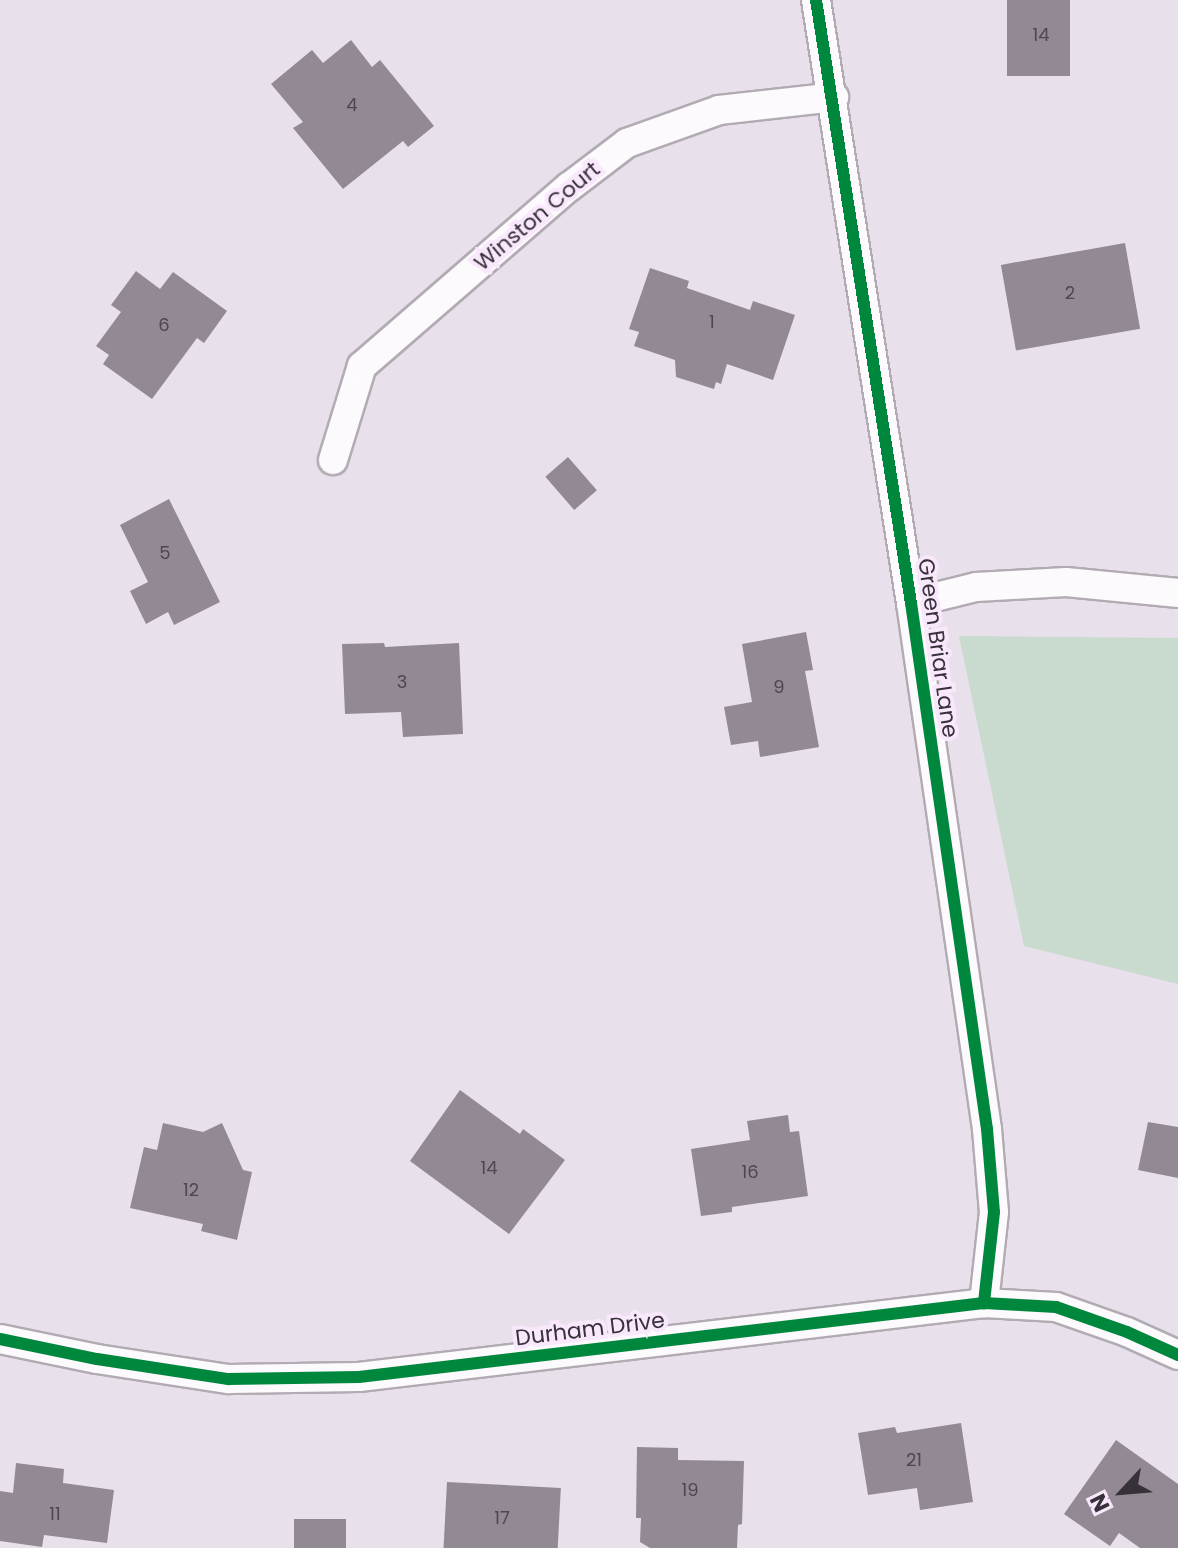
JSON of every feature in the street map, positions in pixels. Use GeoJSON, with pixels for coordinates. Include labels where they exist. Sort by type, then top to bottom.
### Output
{"type":"FeatureCollection","features":[{"type":"Feature","properties":{"kind":"street","name":"Green Briar Lane"},"geometry":{"type":"LineString","coordinates":[[816,0],[834,97],[911,603],[987,1129],[994,1212],[984,1303]]}},
{"type":"Feature","properties":{"kind":"street","name":"Winston Court"},"geometry":{"type":"LineString","coordinates":[[333,460],[362,366],[569,187],[627,143],[719,110],[834,97]]}},
{"type":"Feature","properties":{"kind":"street"},"geometry":{"type":"LineString","coordinates":[[911,603],[976,587],[1066,582],[1178,593]]}},
{"type":"Feature","properties":{"kind":"street","name":"Durham Drive"},"geometry":{"type":"LineString","coordinates":[[0,1339],[97,1359],[228,1379],[359,1377],[984,1303],[1056,1307],[1127,1332],[1178,1355]]}},
{"type":"Feature","properties":{"kind":"green space"},"geometry":{"type":"Polygon","coordinates":[[[959,636],[1178,638],[1178,984],[1024,946],[959,636]]]}},
{"type":"Feature","properties":{"kind":"building"},"geometry":{"type":"Polygon","coordinates":[[[1007,0],[1070,0],[1070,76],[1007,76],[1007,0]]]}},
{"type":"Feature","properties":{"kind":"building"},"geometry":{"type":"Polygon","coordinates":[[[351,40],[372,67],[380,60],[434,126],[408,147],[403,141],[343,189],[293,128],[303,122],[271,84],[312,50],[323,63],[351,40]]]}},
{"type":"Feature","properties":{"kind":"building"},"geometry":{"type":"Polygon","coordinates":[[[1125,243],[1140,329],[1016,351],[1001,265],[1125,243]]]}},
{"type":"Feature","properties":{"kind":"building"},"geometry":{"type":"Polygon","coordinates":[[[650,268],[689,281],[687,288],[750,310],[753,301],[795,315],[773,380],[727,364],[721,384],[716,382],[714,389],[676,377],[675,360],[634,346],[639,332],[629,329],[650,268]]]}},
{"type":"Feature","properties":{"kind":"building"},"geometry":{"type":"Polygon","coordinates":[[[136,271],[160,289],[173,272],[227,311],[204,343],[197,338],[152,399],[103,364],[109,355],[96,346],[121,312],[111,305],[136,271]]]}},
{"type":"Feature","properties":{"kind":"building"},"geometry":{"type":"Polygon","coordinates":[[[568,457],[597,490],[574,510],[545,477],[568,457]]]}},
{"type":"Feature","properties":{"kind":"building"},"geometry":{"type":"Polygon","coordinates":[[[169,499],[220,602],[174,625],[168,612],[146,624],[130,591],[148,582],[120,525],[169,499]]]}},
{"type":"Feature","properties":{"kind":"building"},"geometry":{"type":"Polygon","coordinates":[[[806,632],[813,670],[805,671],[819,747],[760,757],[758,741],[731,745],[724,707],[752,702],[742,644],[806,632]]]}},
{"type":"Feature","properties":{"kind":"building"},"geometry":{"type":"Polygon","coordinates":[[[384,643],[385,647],[459,643],[463,734],[403,737],[401,712],[345,714],[342,644],[384,643]]]}},
{"type":"Feature","properties":{"kind":"building"},"geometry":{"type":"Polygon","coordinates":[[[460,1090],[520,1134],[523,1129],[565,1160],[509,1234],[410,1161],[460,1090]]]}},
{"type":"Feature","properties":{"kind":"building"},"geometry":{"type":"Polygon","coordinates":[[[788,1115],[790,1132],[799,1131],[808,1196],[732,1207],[732,1212],[701,1216],[691,1149],[750,1140],[747,1121],[788,1115]]]}},
{"type":"Feature","properties":{"kind":"building"},"geometry":{"type":"Polygon","coordinates":[[[1148,1122],[1178,1127],[1178,1178],[1138,1170],[1148,1122]]]}},
{"type":"Feature","properties":{"kind":"building"},"geometry":{"type":"Polygon","coordinates":[[[163,1123],[203,1132],[222,1123],[243,1170],[252,1172],[237,1240],[201,1231],[203,1224],[130,1208],[144,1147],[157,1150],[163,1123]]]}},
{"type":"Feature","properties":{"kind":"building"},"geometry":{"type":"Polygon","coordinates":[[[961,1423],[973,1502],[920,1510],[917,1488],[868,1495],[858,1433],[895,1427],[897,1433],[961,1423]]]}},
{"type":"Feature","properties":{"kind":"building"},"geometry":{"type":"Polygon","coordinates":[[[1116,1440],[1178,1484],[1178,1548],[1140,1548],[1119,1533],[1110,1546],[1064,1514],[1116,1440]]]}},
{"type":"Feature","properties":{"kind":"building"},"geometry":{"type":"Polygon","coordinates":[[[637,1447],[678,1448],[678,1460],[744,1461],[742,1524],[738,1525],[737,1548],[650,1548],[640,1542],[641,1518],[636,1518],[637,1447]]]}},
{"type":"Feature","properties":{"kind":"building"},"geometry":{"type":"Polygon","coordinates":[[[16,1463],[64,1469],[63,1483],[114,1490],[107,1543],[44,1535],[42,1547],[0,1541],[0,1491],[13,1493],[16,1463]]]}},
{"type":"Feature","properties":{"kind":"building"},"geometry":{"type":"Polygon","coordinates":[[[447,1482],[561,1488],[558,1548],[444,1548],[447,1482]]]}},
{"type":"Feature","properties":{"kind":"building"},"geometry":{"type":"Polygon","coordinates":[[[294,1519],[346,1519],[346,1548],[294,1548],[294,1519]]]}},
{"type":"Feature","properties":{"kind":"cycle path"},"geometry":{"type":"LineString","coordinates":[[816,0],[911,603],[987,1129],[994,1212],[984,1303]]}},
{"type":"Feature","properties":{"kind":"cycle path"},"geometry":{"type":"LineString","coordinates":[[0,1339],[97,1359],[228,1379],[359,1377],[984,1303],[1056,1307],[1127,1332],[1178,1355]]}}]}
